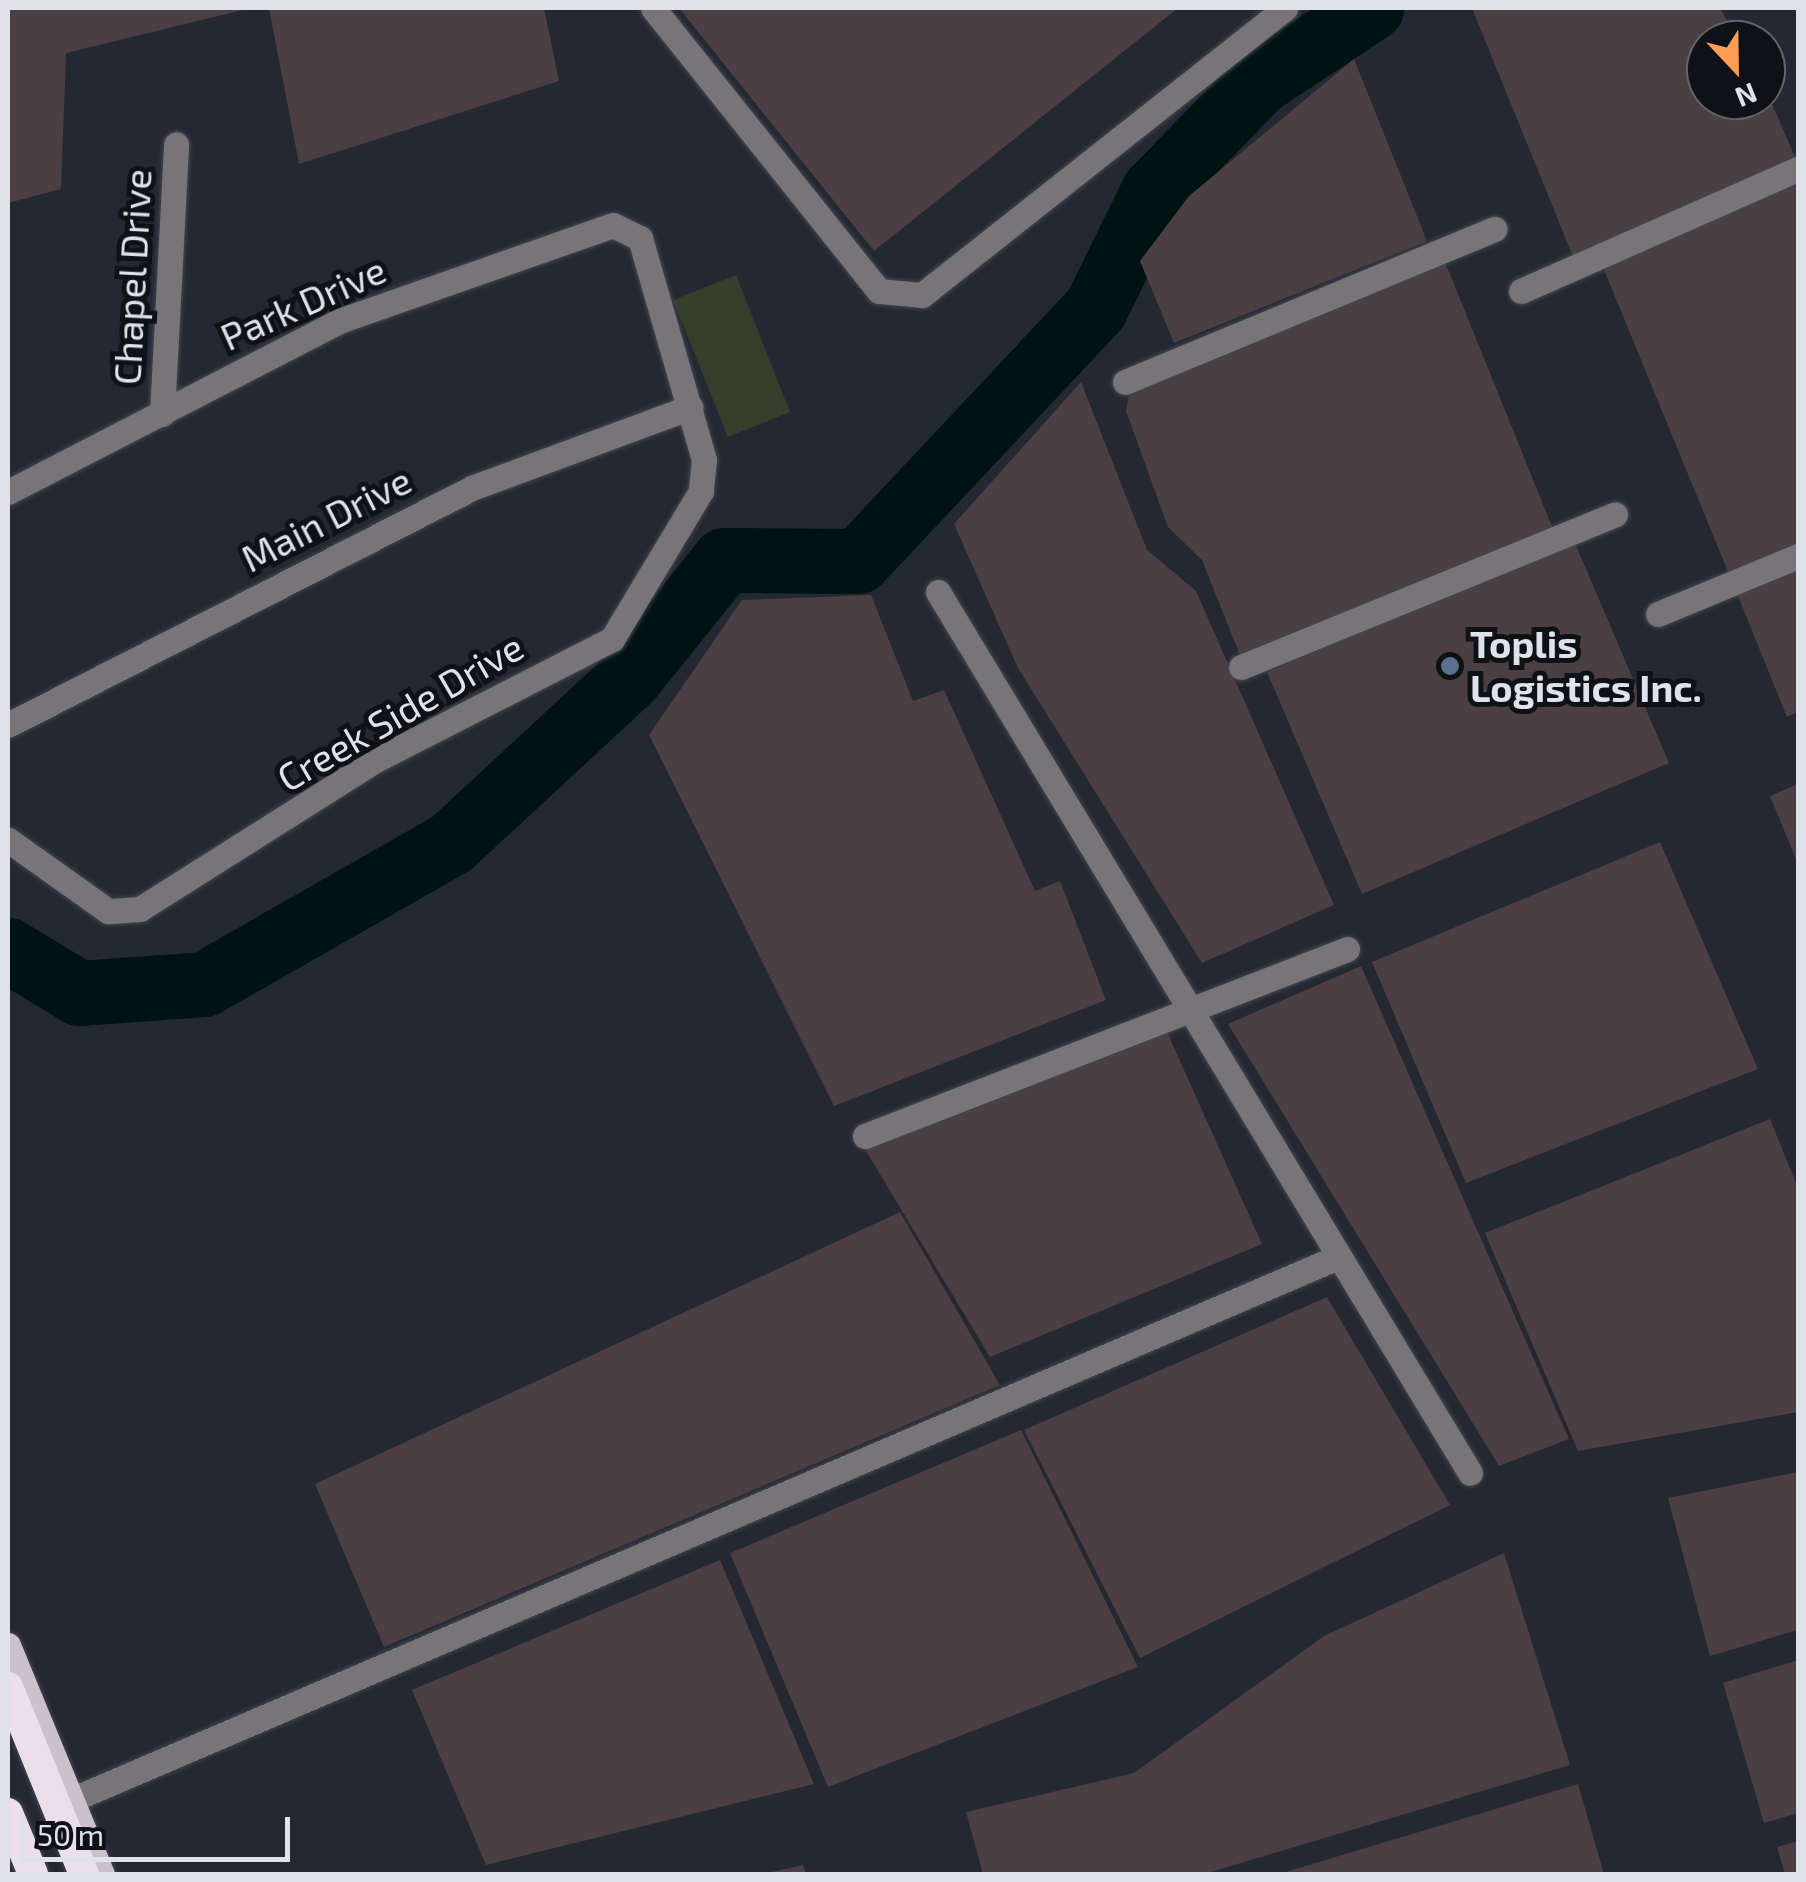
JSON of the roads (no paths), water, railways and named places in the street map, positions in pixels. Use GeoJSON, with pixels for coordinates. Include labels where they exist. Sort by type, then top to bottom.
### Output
{"type":"FeatureCollection","features":[{"type":"Feature","properties":{"kind":"highway"},"geometry":{"type":"LineString","coordinates":[[8,1687],[84,1874]]}},
{"type":"Feature","properties":{"kind":"highway"},"geometry":{"type":"LineString","coordinates":[[8,1814],[33,1874]]}},
{"type":"Feature","properties":{"kind":"highway"},"geometry":{"type":"LineString","coordinates":[[8,1861],[13,1874]]}},
{"type":"Feature","properties":{"kind":"main road"},"geometry":{"type":"LineString","coordinates":[[8,1645],[102,1874]]}},
{"type":"Feature","properties":{"kind":"street"},"geometry":{"type":"LineString","coordinates":[[653,8],[879,292],[922,295],[1285,8]]}},
{"type":"Feature","properties":{"kind":"street","name":"Chapel Drive"},"geometry":{"type":"LineString","coordinates":[[162,414],[176,144]]}},
{"type":"Feature","properties":{"kind":"street"},"geometry":{"type":"LineString","coordinates":[[1521,290],[1798,169]]}},
{"type":"Feature","properties":{"kind":"street","name":"Park Drive"},"geometry":{"type":"LineString","coordinates":[[8,492],[339,321],[613,224],[640,238]]}},
{"type":"Feature","properties":{"kind":"street"},"geometry":{"type":"LineString","coordinates":[[1125,382],[1495,229]]}},
{"type":"Feature","properties":{"kind":"street","name":"Creek Side Drive"},"geometry":{"type":"LineString","coordinates":[[8,840],[108,910],[140,909],[374,761],[612,639],[701,491],[691,407],[640,238]]}},
{"type":"Feature","properties":{"kind":"street","name":"Main Drive"},"geometry":{"type":"LineString","coordinates":[[8,725],[472,488],[691,407]]}},
{"type":"Feature","properties":{"kind":"street"},"geometry":{"type":"LineString","coordinates":[[1242,666],[1615,514]]}},
{"type":"Feature","properties":{"kind":"street"},"geometry":{"type":"LineString","coordinates":[[1658,614],[1798,556]]}},
{"type":"Feature","properties":{"kind":"street"},"geometry":{"type":"LineString","coordinates":[[938,592],[1470,1473]]}},
{"type":"Feature","properties":{"kind":"street"},"geometry":{"type":"LineString","coordinates":[[865,1136],[1347,949]]}},
{"type":"Feature","properties":{"kind":"street"},"geometry":{"type":"LineString","coordinates":[[71,1800],[1338,1257]]}},
{"type":"Feature","properties":{"kind":"waterway"},"geometry":{"type":"LineString","coordinates":[[8,950],[79,993],[204,984],[451,843],[630,677],[724,560],[858,561],[1095,309],[1153,191],[1258,83],[1371,8]]}},
{"type":"Feature","properties":{"kind":"place","name":"Toplis Logistics Inc."},"geometry":{"type":"Point","coordinates":[1450,666]}}]}
